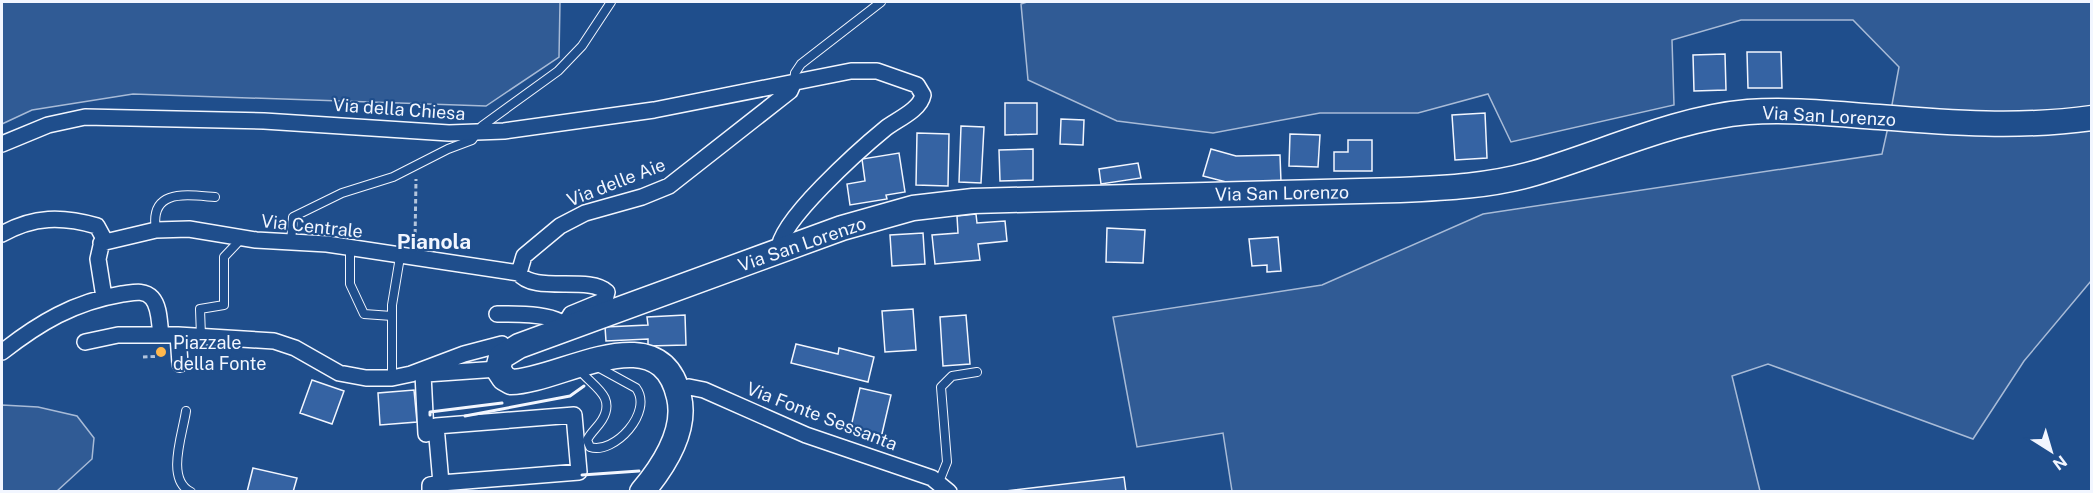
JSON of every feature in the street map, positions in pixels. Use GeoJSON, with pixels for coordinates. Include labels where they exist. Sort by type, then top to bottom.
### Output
{"type":"FeatureCollection","features":[{"type":"Feature","properties":{"kind":"main road","name":"Via San Lorenzo"},"geometry":{"type":"LineString","coordinates":[[498,369],[501,357],[510,349],[566,327],[879,217],[942,203],[1468,186],[1532,174],[1690,124],[1748,112],[1808,112],[1995,124],[2044,123],[2091,118]]}},
{"type":"Feature","properties":{"kind":"main road"},"geometry":{"type":"LineString","coordinates":[[498,369],[504,378],[516,382],[584,362],[627,355],[645,357],[666,370],[677,390],[680,412],[675,437],[660,470],[642,492]]}},
{"type":"Feature","properties":{"kind":"street","name":"Via della Chiesa"},"geometry":{"type":"LineString","coordinates":[[2,144],[48,125],[85,117],[264,121],[477,133],[654,110],[851,71],[877,71],[914,83],[920,88],[923,95],[915,108],[886,128],[809,200],[783,234],[779,251]]}},
{"type":"Feature","properties":{"kind":"street","name":"Via delle Aie"},"geometry":{"type":"LineString","coordinates":[[519,273],[524,256],[560,226],[585,213],[642,197],[669,186],[790,92],[794,82]]}},
{"type":"Feature","properties":{"kind":"street"},"geometry":{"type":"LineString","coordinates":[[2,234],[32,220],[72,219],[100,229],[101,243],[98,259],[104,297]]}},
{"type":"Feature","properties":{"kind":"street","name":"Via Centrale"},"geometry":{"type":"LineString","coordinates":[[101,243],[156,230],[189,229],[242,238],[350,248],[519,273]]}},
{"type":"Feature","properties":{"kind":"street"},"geometry":{"type":"LineString","coordinates":[[497,314],[554,318],[566,327],[571,314],[605,300],[607,292],[602,288],[534,281],[526,279],[519,273]]}},
{"type":"Feature","properties":{"kind":"street"},"geometry":{"type":"LineString","coordinates":[[2,352],[49,318],[76,305],[104,297],[137,292],[148,295],[157,305],[161,334]]}},
{"type":"Feature","properties":{"kind":"street"},"geometry":{"type":"LineString","coordinates":[[85,342],[118,335],[161,334],[274,341],[295,348],[350,377],[392,378],[417,374],[498,369]]}},
{"type":"Feature","properties":{"kind":"street"},"geometry":{"type":"LineString","coordinates":[[178,334],[180,360]]}},
{"type":"Feature","properties":{"kind":"street"},"geometry":{"type":"LineString","coordinates":[[417,374],[464,354],[502,344]]}},
{"type":"Feature","properties":{"kind":"street"},"geometry":{"type":"LineString","coordinates":[[417,374],[426,434]]}},
{"type":"Feature","properties":{"kind":"street","name":"Via Fonte Sessanta"},"geometry":{"type":"LineString","coordinates":[[677,390],[689,387],[704,390],[806,435],[944,487]]}},
{"type":"Feature","properties":{"kind":"street"},"geometry":{"type":"LineString","coordinates":[[574,415],[582,440],[579,472],[435,487],[436,426],[574,415]]}},
{"type":"Feature","properties":{"kind":"lane"},"geometry":{"type":"LineString","coordinates":[[291,243],[293,218],[299,212],[342,193],[393,177],[448,149],[472,140],[491,119],[558,71],[582,46],[611,2]]}},
{"type":"Feature","properties":{"kind":"lane"},"geometry":{"type":"LineString","coordinates":[[794,82],[795,73],[801,64],[881,2]]}},
{"type":"Feature","properties":{"kind":"lane"},"geometry":{"type":"LineString","coordinates":[[156,230],[157,208],[164,199],[180,196],[215,197]]}},
{"type":"Feature","properties":{"kind":"lane"},"geometry":{"type":"LineString","coordinates":[[201,336],[200,309],[224,304],[224,257],[242,238]]}},
{"type":"Feature","properties":{"kind":"lane"},"geometry":{"type":"LineString","coordinates":[[350,248],[350,284],[364,314],[392,316]]}},
{"type":"Feature","properties":{"kind":"lane"},"geometry":{"type":"LineString","coordinates":[[392,378],[392,316],[407,257]]}},
{"type":"Feature","properties":{"kind":"lane"},"geometry":{"type":"LineString","coordinates":[[584,362],[636,388],[642,404],[634,423],[611,443],[595,449],[582,440],[603,417],[606,400],[584,362]]}},
{"type":"Feature","properties":{"kind":"lane"},"geometry":{"type":"LineString","coordinates":[[944,487],[947,462],[941,387],[952,376],[977,372]]}},
{"type":"Feature","properties":{"kind":"lane"},"geometry":{"type":"LineString","coordinates":[[186,411],[177,475],[182,486],[191,492]]}},
{"type":"Feature","properties":{"kind":"path"},"geometry":{"type":"LineString","coordinates":[[407,257],[416,180],[412,168]]}},
{"type":"Feature","properties":{"kind":"path"},"geometry":{"type":"LineString","coordinates":[[143,357],[180,360]]}},
{"type":"Feature","properties":{"kind":"shaded area"},"geometry":{"type":"Polygon","coordinates":[[[2,2],[560,2],[559,57],[486,106],[133,94],[32,110],[2,124],[2,2]]]}},
{"type":"Feature","properties":{"kind":"shaded area"},"geometry":{"type":"Polygon","coordinates":[[[1027,2],[2091,2],[2091,109],[2044,114],[1891,110],[1899,67],[1853,20],[1741,20],[1672,40],[1674,105],[1511,142],[1488,94],[1418,113],[1320,113],[1213,133],[1117,121],[1028,80],[1021,4],[1027,2]]]}},
{"type":"Feature","properties":{"kind":"shaded area"},"geometry":{"type":"Polygon","coordinates":[[[2091,126],[2091,281],[2024,361],[1973,439],[1768,364],[1732,376],[1760,491],[1232,491],[1223,433],[1137,447],[1113,317],[1322,285],[1483,214],[1882,154],[1888,127],[2091,126]]]}},
{"type":"Feature","properties":{"kind":"shaded area"},"geometry":{"type":"Polygon","coordinates":[[[2,405],[38,407],[77,416],[94,438],[92,459],[57,491],[2,491],[2,405]]]}},
{"type":"Feature","properties":{"kind":"building"},"geometry":{"type":"Polygon","coordinates":[[[1747,52],[1781,52],[1782,88],[1748,88],[1747,52]]]}},
{"type":"Feature","properties":{"kind":"building"},"geometry":{"type":"Polygon","coordinates":[[[1725,54],[1726,90],[1694,91],[1693,55],[1725,54]]]}},
{"type":"Feature","properties":{"kind":"building"},"geometry":{"type":"Polygon","coordinates":[[[1005,103],[1037,103],[1037,134],[1005,135],[1005,103]]]}},
{"type":"Feature","properties":{"kind":"building"},"geometry":{"type":"Polygon","coordinates":[[[1485,113],[1487,158],[1455,160],[1452,115],[1485,113]]]}},
{"type":"Feature","properties":{"kind":"building"},"geometry":{"type":"Polygon","coordinates":[[[1061,119],[1084,120],[1083,145],[1060,144],[1061,119]]]}},
{"type":"Feature","properties":{"kind":"building"},"geometry":{"type":"Polygon","coordinates":[[[961,126],[984,127],[981,183],[959,182],[961,126]]]}},
{"type":"Feature","properties":{"kind":"building"},"geometry":{"type":"Polygon","coordinates":[[[917,133],[949,134],[948,186],[916,185],[917,133]]]}},
{"type":"Feature","properties":{"kind":"building"},"geometry":{"type":"Polygon","coordinates":[[[1290,134],[1320,135],[1318,167],[1289,166],[1290,134]]]}},
{"type":"Feature","properties":{"kind":"building"},"geometry":{"type":"Polygon","coordinates":[[[1348,140],[1372,140],[1372,171],[1334,171],[1334,152],[1348,152],[1348,140]]]}},
{"type":"Feature","properties":{"kind":"building"},"geometry":{"type":"Polygon","coordinates":[[[1033,149],[1033,180],[1000,181],[999,150],[1033,149]]]}},
{"type":"Feature","properties":{"kind":"building"},"geometry":{"type":"Polygon","coordinates":[[[1211,149],[1236,156],[1280,155],[1281,182],[1230,183],[1203,176],[1211,149]]]}},
{"type":"Feature","properties":{"kind":"building"},"geometry":{"type":"Polygon","coordinates":[[[899,153],[905,192],[886,195],[887,199],[850,205],[847,184],[865,181],[862,159],[899,153]]]}},
{"type":"Feature","properties":{"kind":"building"},"geometry":{"type":"Polygon","coordinates":[[[1138,163],[1141,178],[1101,184],[1099,169],[1138,163]]]}},
{"type":"Feature","properties":{"kind":"building"},"geometry":{"type":"Polygon","coordinates":[[[976,214],[977,223],[1005,221],[1007,241],[978,244],[980,260],[935,264],[932,235],[958,233],[957,216],[976,214]]]}},
{"type":"Feature","properties":{"kind":"building"},"geometry":{"type":"Polygon","coordinates":[[[1107,228],[1145,230],[1143,263],[1106,262],[1107,228]]]}},
{"type":"Feature","properties":{"kind":"building"},"geometry":{"type":"Polygon","coordinates":[[[923,233],[925,264],[892,266],[890,235],[923,233]]]}},
{"type":"Feature","properties":{"kind":"building"},"geometry":{"type":"Polygon","coordinates":[[[1278,237],[1281,271],[1267,272],[1267,265],[1252,266],[1249,239],[1278,237]]]}},
{"type":"Feature","properties":{"kind":"building"},"geometry":{"type":"Polygon","coordinates":[[[913,309],[916,350],[885,352],[882,311],[913,309]]]}},
{"type":"Feature","properties":{"kind":"building"},"geometry":{"type":"Polygon","coordinates":[[[685,315],[686,345],[648,346],[648,339],[606,341],[605,327],[648,325],[647,317],[685,315]]]}},
{"type":"Feature","properties":{"kind":"building"},"geometry":{"type":"Polygon","coordinates":[[[966,315],[970,364],[943,366],[940,317],[966,315]]]}},
{"type":"Feature","properties":{"kind":"building"},"geometry":{"type":"Polygon","coordinates":[[[796,344],[838,354],[839,348],[874,357],[868,382],[791,363],[796,344]]]}},
{"type":"Feature","properties":{"kind":"building"},"geometry":{"type":"Polygon","coordinates":[[[312,380],[344,391],[332,424],[300,413],[312,380]]]}},
{"type":"Feature","properties":{"kind":"building"},"geometry":{"type":"Polygon","coordinates":[[[860,388],[891,395],[881,438],[850,431],[860,388]]]}},
{"type":"Feature","properties":{"kind":"building"},"geometry":{"type":"Polygon","coordinates":[[[414,390],[417,422],[380,425],[378,393],[414,390]]]}},
{"type":"Feature","properties":{"kind":"building"},"geometry":{"type":"Polygon","coordinates":[[[253,468],[297,478],[293,492],[247,492],[253,468]]]}},
{"type":"Feature","properties":{"kind":"building"},"geometry":{"type":"Polygon","coordinates":[[[1124,477],[1126,492],[1006,492],[1006,491],[1124,477]]]}},
{"type":"Feature","properties":{"kind":"wall"},"geometry":{"type":"LineString","coordinates":[[465,416],[570,396],[584,386]]}},
{"type":"Feature","properties":{"kind":"wall"},"geometry":{"type":"LineString","coordinates":[[430,415],[430,412],[502,403]]}},
{"type":"Feature","properties":{"kind":"wall"},"geometry":{"type":"LineString","coordinates":[[582,475],[639,471]]}},
{"type":"Feature","properties":{"kind":"place","name":"Piazzale della Fonte"},"geometry":{"type":"Point","coordinates":[161,352]}},
{"type":"Feature","properties":{"kind":"district","name":"Pianola"},"geometry":{"type":"Point","coordinates":[434,241]}}]}
